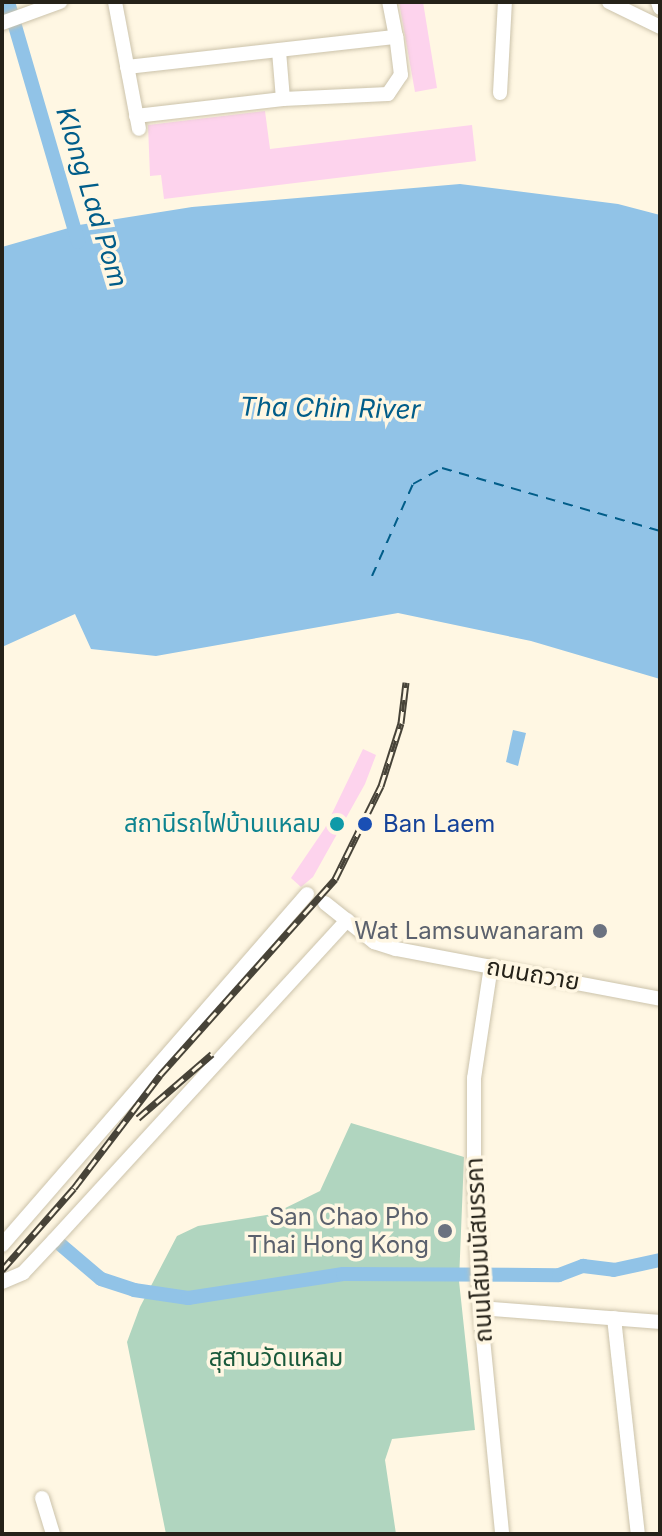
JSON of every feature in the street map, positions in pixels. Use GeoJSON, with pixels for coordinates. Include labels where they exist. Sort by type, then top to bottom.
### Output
{"type":"FeatureCollection","features":[{"type":"Feature","properties":{"kind":"street"},"geometry":{"type":"LineString","coordinates":[[115,2],[137,122],[283,99],[388,94],[401,75],[389,2]]}},
{"type":"Feature","properties":{"kind":"street"},"geometry":{"type":"LineString","coordinates":[[500,93],[505,2]]}},
{"type":"Feature","properties":{"kind":"street"},"geometry":{"type":"LineString","coordinates":[[609,2],[660,27]]}},
{"type":"Feature","properties":{"kind":"street"},"geometry":{"type":"LineString","coordinates":[[10,20],[53,3]]}},
{"type":"Feature","properties":{"kind":"street"},"geometry":{"type":"LineString","coordinates":[[127,67],[396,37]]}},
{"type":"Feature","properties":{"kind":"street"},"geometry":{"type":"LineString","coordinates":[[279,51],[283,99]]}},
{"type":"Feature","properties":{"kind":"street"},"geometry":{"type":"LineString","coordinates":[[2,1245],[307,894]]}},
{"type":"Feature","properties":{"kind":"street","name":"ถนนถวาย"},"geometry":{"type":"LineString","coordinates":[[325,903],[374,942],[396,949],[660,999]]}},
{"type":"Feature","properties":{"kind":"street"},"geometry":{"type":"LineString","coordinates":[[2,1282],[23,1273],[347,920]]}},
{"type":"Feature","properties":{"kind":"street","name":"ถนนโสมมนัสมรรคา"},"geometry":{"type":"LineString","coordinates":[[491,966],[474,1078],[478,1276],[502,1534]]}},
{"type":"Feature","properties":{"kind":"street"},"geometry":{"type":"LineString","coordinates":[[480,1308],[660,1322]]}},
{"type":"Feature","properties":{"kind":"street"},"geometry":{"type":"LineString","coordinates":[[614,1318],[638,1534]]}},
{"type":"Feature","properties":{"kind":"street"},"geometry":{"type":"LineString","coordinates":[[42,1498],[53,1534]]}},
{"type":"Feature","properties":{"kind":"green space","name":"สุสานวัดแหลม"},"geometry":{"type":"Polygon","coordinates":[[[351,1123],[464,1157],[459,1281],[475,1430],[392,1439],[385,1460],[396,1534],[166,1534],[127,1342],[140,1307],[177,1236],[198,1226],[273,1214],[320,1191],[351,1123]]]}},
{"type":"Feature","properties":{"kind":"water","name":"Tha Chin River"},"geometry":{"type":"Polygon","coordinates":[[[460,184],[618,204],[660,215],[660,679],[531,641],[398,613],[156,656],[91,649],[75,614],[2,647],[2,247],[79,225],[192,207],[460,184]]]}},
{"type":"Feature","properties":{"kind":"water"},"geometry":{"type":"Polygon","coordinates":[[[513,730],[526,733],[518,766],[506,762],[513,730]]]}},
{"type":"Feature","properties":{"kind":"building"},"geometry":{"type":"Polygon","coordinates":[[[399,2],[423,2],[437,88],[415,92],[399,2]]]}},
{"type":"Feature","properties":{"kind":"building"},"geometry":{"type":"Polygon","coordinates":[[[265,111],[270,149],[472,125],[476,161],[164,199],[161,175],[150,176],[148,125],[265,111]]]}},
{"type":"Feature","properties":{"kind":"building","name":"สถานีรถไฟบ้านแหลม"},"geometry":{"type":"Polygon","coordinates":[[[363,749],[376,755],[365,784],[313,877],[301,887],[291,878],[325,828],[363,749]]]}},
{"type":"Feature","properties":{"kind":"waterway","name":"Klong Lad Pom"},"geometry":{"type":"LineString","coordinates":[[8,2],[78,242]]}},
{"type":"Feature","properties":{"kind":"waterway"},"geometry":{"type":"LineString","coordinates":[[61,1245],[101,1279],[134,1290],[188,1298],[343,1274],[559,1275],[583,1266],[614,1270],[660,1260]]}},
{"type":"Feature","properties":{"kind":"ferry route"},"geometry":{"type":"LineString","coordinates":[[372,576],[413,484],[442,468],[660,531]]}},
{"type":"Feature","properties":{"kind":"railway"},"geometry":{"type":"LineString","coordinates":[[2,1270],[74,1188],[160,1075],[335,879],[381,786],[401,723],[406,682]]}},
{"type":"Feature","properties":{"kind":"railway"},"geometry":{"type":"LineString","coordinates":[[138,1118],[212,1054]]}},
{"type":"Feature","properties":{"kind":"place","name":"สถานีรถไฟบ้านแหลม"},"geometry":{"type":"Point","coordinates":[337,824]}},
{"type":"Feature","properties":{"kind":"place","name":"Ban Laem"},"geometry":{"type":"Point","coordinates":[365,824]}},
{"type":"Feature","properties":{"kind":"place","name":"Wat Lamsuwanaram"},"geometry":{"type":"Point","coordinates":[600,931]}},
{"type":"Feature","properties":{"kind":"place","name":"San Chao Pho Thai Hong Kong"},"geometry":{"type":"Point","coordinates":[445,1231]}}]}
